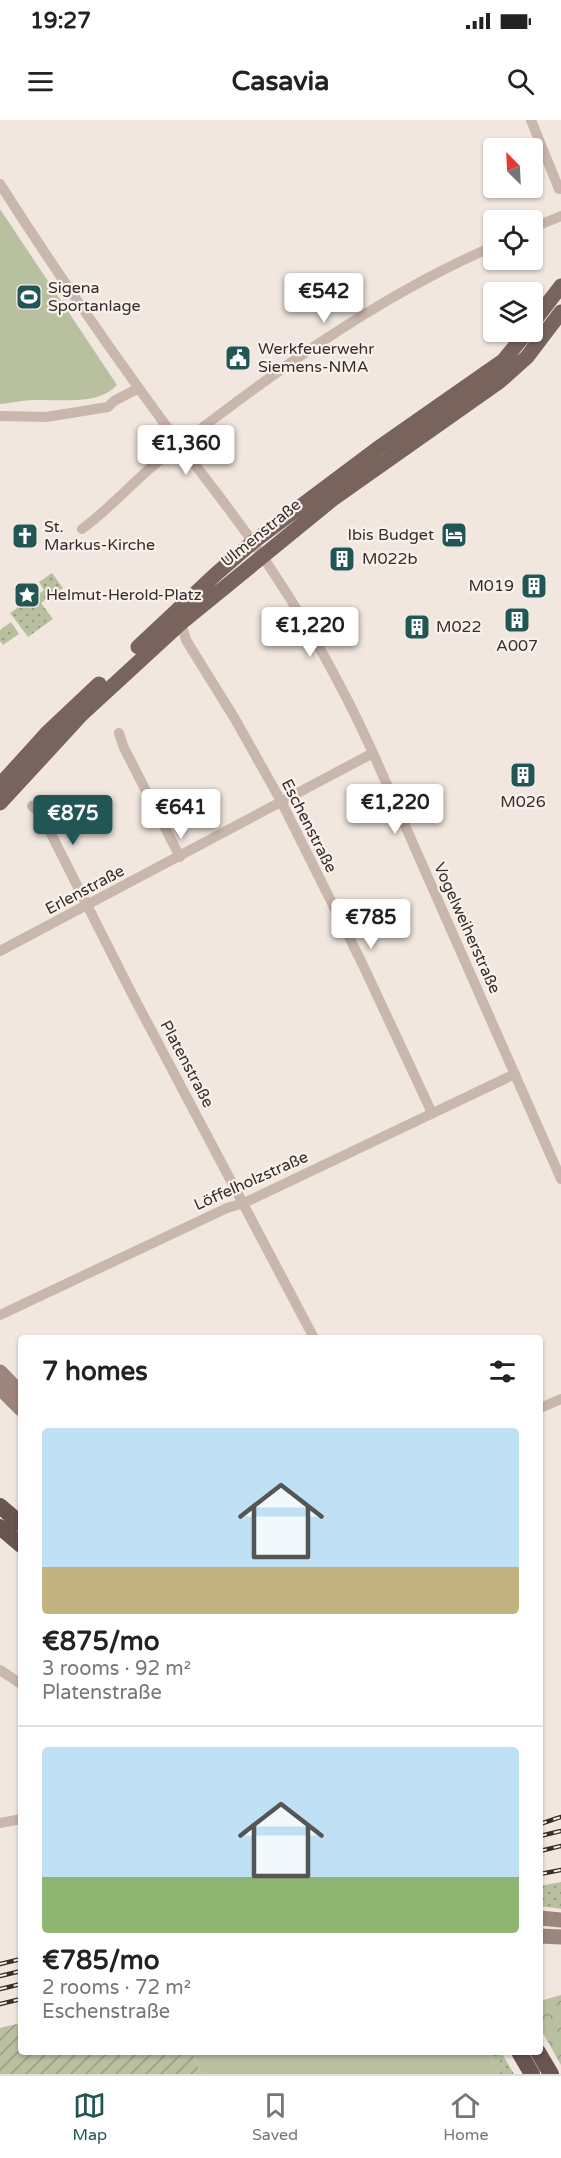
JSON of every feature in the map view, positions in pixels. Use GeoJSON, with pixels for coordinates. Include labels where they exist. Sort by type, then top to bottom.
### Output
{"type":"FeatureCollection","features":[{"type":"Feature","properties":{"kind":"highway"},"geometry":{"type":"LineString","coordinates":[[0,1506],[18,1521]]}},
{"type":"Feature","properties":{"kind":"highway"},"geometry":{"type":"LineString","coordinates":[[0,1527],[18,1542]]}},
{"type":"Feature","properties":{"kind":"highway"},"geometry":{"type":"LineString","coordinates":[[521,2055],[532,2074]]}},
{"type":"Feature","properties":{"kind":"highway"},"geometry":{"type":"LineString","coordinates":[[540,2055],[551,2074]]}},
{"type":"Feature","properties":{"kind":"main road"},"geometry":{"type":"LineString","coordinates":[[543,310],[561,286]]}},
{"type":"Feature","properties":{"kind":"main road","name":"Ulmenstraße"},"geometry":{"type":"LineString","coordinates":[[0,803],[82,714],[181,623],[262,555],[363,477],[500,381],[527,357],[561,312]]}},
{"type":"Feature","properties":{"kind":"main road","name":"Ulmenstraße"},"geometry":{"type":"LineString","coordinates":[[0,784],[35,745],[82,699],[253,542],[361,460],[495,367],[519,342]]}},
{"type":"Feature","properties":{"kind":"main road"},"geometry":{"type":"LineString","coordinates":[[0,1372],[18,1391]]}},
{"type":"Feature","properties":{"kind":"main road"},"geometry":{"type":"LineString","coordinates":[[0,1388],[18,1406]]}},
{"type":"Feature","properties":{"kind":"main road"},"geometry":{"type":"LineString","coordinates":[[543,1918],[561,1920]]}},
{"type":"Feature","properties":{"kind":"main road"},"geometry":{"type":"LineString","coordinates":[[543,1936],[561,1937]]}},
{"type":"Feature","properties":{"kind":"street"},"geometry":{"type":"LineString","coordinates":[[531,120],[559,189]]}},
{"type":"Feature","properties":{"kind":"street","name":"Vogelweiherstraße"},"geometry":{"type":"LineString","coordinates":[[0,184],[33,236],[139,388],[262,555],[322,650],[350,701],[561,1179]]}},
{"type":"Feature","properties":{"kind":"street"},"geometry":{"type":"LineString","coordinates":[[543,223],[561,216]]}},
{"type":"Feature","properties":{"kind":"street"},"geometry":{"type":"LineString","coordinates":[[82,529],[100,516],[141,476],[180,445],[300,357],[414,285],[483,251]]}},
{"type":"Feature","properties":{"kind":"street"},"geometry":{"type":"LineString","coordinates":[[0,416],[46,417],[108,407],[114,401],[139,388]]}},
{"type":"Feature","properties":{"kind":"street","name":"Eschenstraße"},"geometry":{"type":"LineString","coordinates":[[181,623],[186,640],[235,719],[280,801],[362,963],[432,1113]]}},
{"type":"Feature","properties":{"kind":"street"},"geometry":{"type":"LineString","coordinates":[[119,733],[124,748],[180,856]]}},
{"type":"Feature","properties":{"kind":"street","name":"Erlenstraße"},"geometry":{"type":"LineString","coordinates":[[0,951],[373,753]]}},
{"type":"Feature","properties":{"kind":"street","name":"Platenstraße"},"geometry":{"type":"LineString","coordinates":[[32,806],[41,814],[312,1335]]}},
{"type":"Feature","properties":{"kind":"street","name":"Löffelholzstraße"},"geometry":{"type":"LineString","coordinates":[[0,1315],[227,1208],[244,1203],[515,1074]]}},
{"type":"Feature","properties":{"kind":"street"},"geometry":{"type":"LineString","coordinates":[[543,1407],[561,1398]]}},
{"type":"Feature","properties":{"kind":"street"},"geometry":{"type":"LineString","coordinates":[[0,1670],[18,1682]]}},
{"type":"Feature","properties":{"kind":"street"},"geometry":{"type":"LineString","coordinates":[[0,1823],[18,1820]]}},
{"type":"Feature","properties":{"kind":"green space","name":"Sigena Sportanlage"},"geometry":{"type":"Polygon","coordinates":[[[0,209],[117,385],[109,392],[89,399],[30,400],[0,404],[0,209]]]}},
{"type":"Feature","properties":{"kind":"green space"},"geometry":{"type":"Polygon","coordinates":[[[52,573],[63,588],[41,603],[53,619],[28,637],[10,613],[20,606],[15,598],[26,590],[33,599],[44,590],[39,582],[52,573]]]}},
{"type":"Feature","properties":{"kind":"green space"},"geometry":{"type":"Polygon","coordinates":[[[11,622],[19,634],[3,645],[0,641],[0,630],[11,622]]]}},
{"type":"Feature","properties":{"kind":"green space"},"geometry":{"type":"Polygon","coordinates":[[[561,1882],[561,1909],[543,1906],[543,1885],[561,1882]]]}},
{"type":"Feature","properties":{"kind":"green space"},"geometry":{"type":"Polygon","coordinates":[[[561,1995],[561,2065],[543,2033],[543,2000],[561,1995]]]}},
{"type":"Feature","properties":{"kind":"green space"},"geometry":{"type":"Polygon","coordinates":[[[18,2024],[18,2055],[193,2055],[201,2074],[0,2074],[0,2028],[18,2024]]]}},
{"type":"Feature","properties":{"kind":"green space"},"geometry":{"type":"Polygon","coordinates":[[[193,2055],[488,2055],[500,2074],[201,2074],[193,2055]]]}},
{"type":"Feature","properties":{"kind":"green space"},"geometry":{"type":"Polygon","coordinates":[[[488,2055],[503,2055],[514,2074],[500,2074],[488,2055]]]}},
{"type":"Feature","properties":{"kind":"railway"},"geometry":{"type":"LineString","coordinates":[[543,1823],[561,1817]]}},
{"type":"Feature","properties":{"kind":"railway"},"geometry":{"type":"LineString","coordinates":[[543,1835],[561,1831]]}},
{"type":"Feature","properties":{"kind":"railway"},"geometry":{"type":"LineString","coordinates":[[543,1850],[561,1846]]}},
{"type":"Feature","properties":{"kind":"railway"},"geometry":{"type":"LineString","coordinates":[[543,1873],[561,1870]]}},
{"type":"Feature","properties":{"kind":"railway"},"geometry":{"type":"LineString","coordinates":[[0,1964],[18,1960]]}},
{"type":"Feature","properties":{"kind":"railway"},"geometry":{"type":"LineString","coordinates":[[0,1976],[18,1972]]}},
{"type":"Feature","properties":{"kind":"railway"},"geometry":{"type":"LineString","coordinates":[[0,1989],[18,1985]]}},
{"type":"Feature","properties":{"kind":"railway"},"geometry":{"type":"LineString","coordinates":[[0,2004],[18,2000]]}},
{"type":"Feature","properties":{"kind":"place","name":"Sigena Sportanlage"},"geometry":{"type":"Point","coordinates":[29,297]}},
{"type":"Feature","properties":{"kind":"place","name":"Werkfeuerwehr Siemens-NMA"},"geometry":{"type":"Point","coordinates":[238,358]}},
{"type":"Feature","properties":{"kind":"place","name":"Ibis Budget"},"geometry":{"type":"Point","coordinates":[454,535]}},
{"type":"Feature","properties":{"kind":"place","name":"St. Markus-Kirche"},"geometry":{"type":"Point","coordinates":[25,536]}},
{"type":"Feature","properties":{"kind":"place","name":"M022b"},"geometry":{"type":"Point","coordinates":[342,559]}},
{"type":"Feature","properties":{"kind":"place","name":"M019"},"geometry":{"type":"Point","coordinates":[534,586]}},
{"type":"Feature","properties":{"kind":"place","name":"Helmut-Herold-Platz"},"geometry":{"type":"Point","coordinates":[27,595]}},
{"type":"Feature","properties":{"kind":"place","name":"A007"},"geometry":{"type":"Point","coordinates":[517,620]}},
{"type":"Feature","properties":{"kind":"place","name":"M022"},"geometry":{"type":"Point","coordinates":[417,627]}},
{"type":"Feature","properties":{"kind":"place","name":"M026"},"geometry":{"type":"Point","coordinates":[523,775]}}]}
